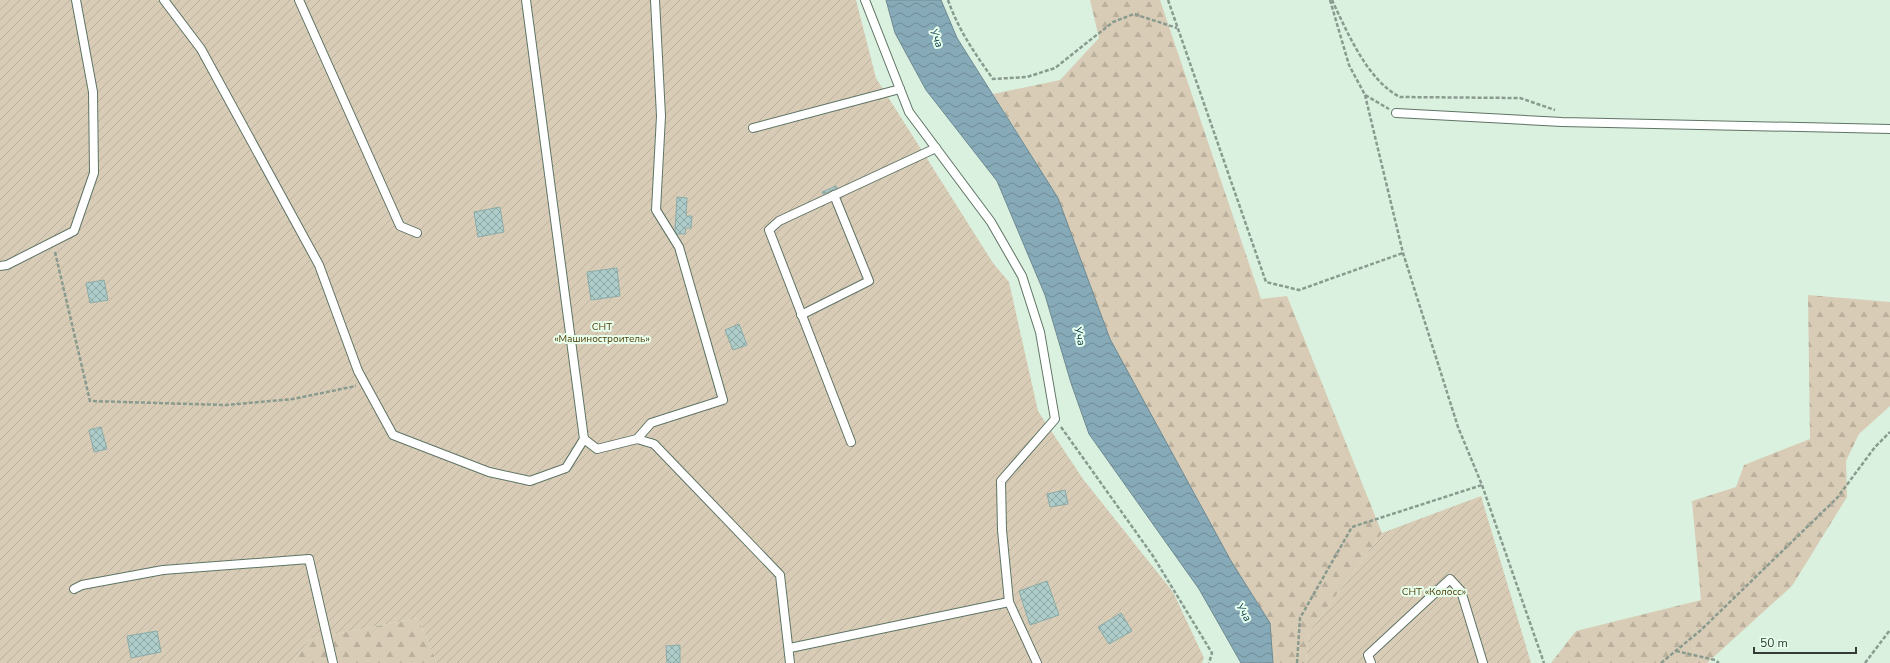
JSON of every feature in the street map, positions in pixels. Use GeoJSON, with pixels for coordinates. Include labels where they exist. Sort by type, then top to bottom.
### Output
{"type":"FeatureCollection","features":[{"type":"Feature","properties":{"kind":"lane"},"geometry":{"type":"LineString","coordinates":[[0,266],[7,265],[74,232],[94,173],[93,92],[76,0]]}},
{"type":"Feature","properties":{"kind":"lane"},"geometry":{"type":"LineString","coordinates":[[164,0],[201,49],[319,265],[358,371],[393,435],[489,472],[530,481],[566,468],[584,439],[526,0]]}},
{"type":"Feature","properties":{"kind":"lane"},"geometry":{"type":"LineString","coordinates":[[299,0],[400,226],[417,233]]}},
{"type":"Feature","properties":{"kind":"lane"},"geometry":{"type":"LineString","coordinates":[[637,439],[651,423],[723,400],[679,247],[656,210],[661,116],[655,0]]}},
{"type":"Feature","properties":{"kind":"lane"},"geometry":{"type":"LineString","coordinates":[[865,0],[909,112],[991,222],[1022,276],[1040,332],[1055,418],[1002,481],[1002,530],[1009,602],[1037,663]]}},
{"type":"Feature","properties":{"kind":"lane"},"geometry":{"type":"LineString","coordinates":[[753,128],[900,89]]}},
{"type":"Feature","properties":{"kind":"lane"},"geometry":{"type":"LineString","coordinates":[[1396,113],[1562,122],[1890,129]]}},
{"type":"Feature","properties":{"kind":"lane"},"geometry":{"type":"LineString","coordinates":[[850,442],[768,230],[779,221],[936,148]]}},
{"type":"Feature","properties":{"kind":"lane"},"geometry":{"type":"LineString","coordinates":[[801,315],[869,281],[834,196]]}},
{"type":"Feature","properties":{"kind":"lane"},"geometry":{"type":"LineString","coordinates":[[584,439],[597,449],[637,439],[654,444],[780,575],[790,648],[790,663]]}},
{"type":"Feature","properties":{"kind":"lane"},"geometry":{"type":"LineString","coordinates":[[74,589],[82,585],[163,570],[309,559],[333,663]]}},
{"type":"Feature","properties":{"kind":"lane"},"geometry":{"type":"LineString","coordinates":[[1371,663],[1368,655],[1450,579],[1461,591],[1484,663]]}},
{"type":"Feature","properties":{"kind":"lane"},"geometry":{"type":"LineString","coordinates":[[790,648],[1009,602]]}},
{"type":"Feature","properties":{"kind":"path"},"geometry":{"type":"LineString","coordinates":[[948,0],[955,20],[975,54],[993,79],[1027,77],[1055,68],[1113,22],[1134,14],[1177,28]]}},
{"type":"Feature","properties":{"kind":"path"},"geometry":{"type":"LineString","coordinates":[[1168,0],[1266,282],[1299,290],[1403,254]]}},
{"type":"Feature","properties":{"kind":"path"},"geometry":{"type":"LineString","coordinates":[[1331,0],[1349,65],[1365,95],[1403,254],[1458,427],[1482,485],[1544,663]]}},
{"type":"Feature","properties":{"kind":"path"},"geometry":{"type":"LineString","coordinates":[[1331,0],[1348,33],[1377,80],[1390,92],[1400,98],[1409,96],[1520,98],[1559,112]]}},
{"type":"Feature","properties":{"kind":"path"},"geometry":{"type":"LineString","coordinates":[[1365,95],[1396,113]]}},
{"type":"Feature","properties":{"kind":"path"},"geometry":{"type":"LineString","coordinates":[[52,242],[90,402],[226,405],[293,399],[365,384]]}},
{"type":"Feature","properties":{"kind":"path"},"geometry":{"type":"LineString","coordinates":[[1055,418],[1153,556],[1212,653],[1209,663]]}},
{"type":"Feature","properties":{"kind":"path"},"geometry":{"type":"LineString","coordinates":[[1662,663],[1701,630],[1837,498],[1875,447],[1890,432]]}},
{"type":"Feature","properties":{"kind":"path"},"geometry":{"type":"LineString","coordinates":[[1297,663],[1300,618],[1352,526],[1482,485]]}},
{"type":"Feature","properties":{"kind":"path"},"geometry":{"type":"LineString","coordinates":[[1865,663],[1890,630]]}},
{"type":"Feature","properties":{"kind":"path"},"geometry":{"type":"LineString","coordinates":[[1676,651],[1715,660],[1719,663]]}},
{"type":"Feature","properties":{"kind":"green space","name":"СНТ «Машиностроитель»"},"geometry":{"type":"Polygon","coordinates":[[[0,0],[856,0],[876,78],[993,263],[1009,282],[1038,411],[1083,479],[1173,592],[1204,658],[1202,663],[437,663],[418,618],[310,639],[292,663],[0,663],[0,0]]]}},
{"type":"Feature","properties":{"kind":"green space"},"geometry":{"type":"Polygon","coordinates":[[[1090,0],[1160,0],[1261,299],[1287,296],[1382,533],[1309,632],[1306,663],[1273,663],[1270,623],[1231,561],[1110,339],[1058,198],[993,94],[1060,80],[1099,38],[1090,0]]]}},
{"type":"Feature","properties":{"kind":"green space"},"geometry":{"type":"Polygon","coordinates":[[[1808,295],[1890,302],[1890,406],[1859,434],[1846,461],[1847,497],[1792,586],[1707,663],[1551,663],[1576,631],[1701,600],[1692,501],[1736,487],[1744,465],[1810,439],[1808,295]]]}},
{"type":"Feature","properties":{"kind":"green space","name":"СНТ «Колосс»"},"geometry":{"type":"Polygon","coordinates":[[[1481,496],[1531,663],[1306,663],[1309,632],[1382,533],[1481,496]]]}},
{"type":"Feature","properties":{"kind":"green space"},"geometry":{"type":"Polygon","coordinates":[[[418,618],[437,663],[292,663],[310,639],[418,618]]]}},
{"type":"Feature","properties":{"kind":"water","name":"Уча"},"geometry":{"type":"Polygon","coordinates":[[[886,0],[941,0],[957,38],[1058,198],[1110,339],[1231,561],[1270,623],[1273,663],[1241,663],[1199,589],[1089,434],[1071,383],[1045,295],[997,181],[926,90],[895,33],[886,0]]]}},
{"type":"Feature","properties":{"kind":"building"},"geometry":{"type":"Polygon","coordinates":[[[836,186],[837,188],[823,194],[822,192],[836,186]]]}},
{"type":"Feature","properties":{"kind":"building"},"geometry":{"type":"Polygon","coordinates":[[[677,197],[687,198],[686,216],[692,216],[691,228],[686,228],[685,234],[677,234],[675,231],[677,197]]]}},
{"type":"Feature","properties":{"kind":"building"},"geometry":{"type":"Polygon","coordinates":[[[500,207],[504,232],[478,237],[474,212],[500,207]]]}},
{"type":"Feature","properties":{"kind":"building"},"geometry":{"type":"Polygon","coordinates":[[[617,268],[620,296],[591,300],[587,272],[617,268]]]}},
{"type":"Feature","properties":{"kind":"building"},"geometry":{"type":"Polygon","coordinates":[[[104,280],[108,300],[90,303],[86,283],[104,280]]]}},
{"type":"Feature","properties":{"kind":"building"},"geometry":{"type":"Polygon","coordinates":[[[739,324],[747,345],[733,350],[725,330],[739,324]]]}},
{"type":"Feature","properties":{"kind":"building"},"geometry":{"type":"Polygon","coordinates":[[[101,427],[107,449],[94,452],[89,430],[101,427]]]}},
{"type":"Feature","properties":{"kind":"building"},"geometry":{"type":"Polygon","coordinates":[[[1065,490],[1068,504],[1050,507],[1047,494],[1065,490]]]}},
{"type":"Feature","properties":{"kind":"building"},"geometry":{"type":"Polygon","coordinates":[[[1047,581],[1059,615],[1030,625],[1019,591],[1047,581]]]}},
{"type":"Feature","properties":{"kind":"building"},"geometry":{"type":"Polygon","coordinates":[[[1121,613],[1132,631],[1109,644],[1098,627],[1121,613]]]}},
{"type":"Feature","properties":{"kind":"building"},"geometry":{"type":"Polygon","coordinates":[[[157,631],[161,652],[131,658],[127,636],[157,631]]]}},
{"type":"Feature","properties":{"kind":"building"},"geometry":{"type":"Polygon","coordinates":[[[680,645],[680,663],[667,663],[666,646],[680,645]]]}}]}
